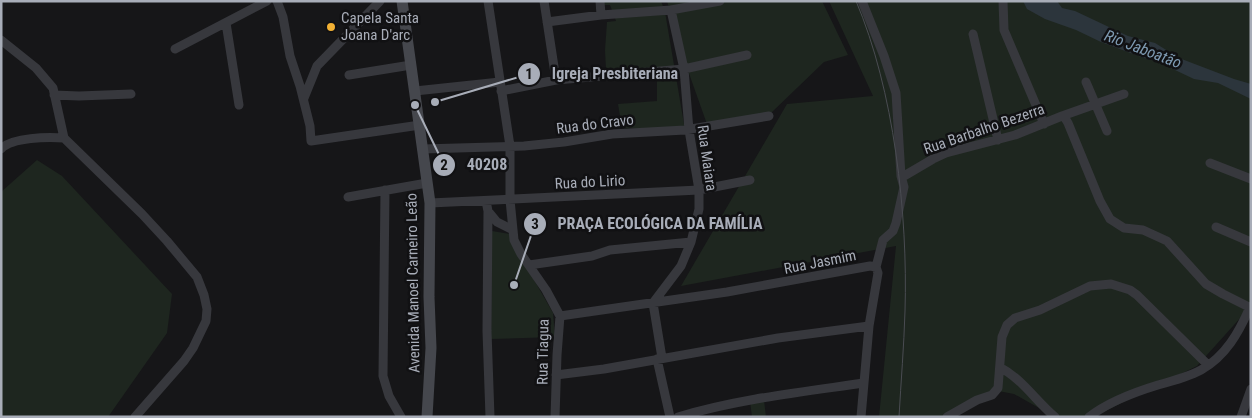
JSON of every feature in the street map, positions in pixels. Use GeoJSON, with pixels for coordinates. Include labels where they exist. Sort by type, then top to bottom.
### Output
{"type":"FeatureCollection","features":[{"type":"Feature","properties":{"kind":"main road","name":"Avenida Manoel Carneiro Leão"},"geometry":{"type":"LineString","coordinates":[[402,1],[430,203],[430,348],[427,417]]}},
{"type":"Feature","properties":{"kind":"street"},"geometry":{"type":"LineString","coordinates":[[175,49],[267,1]]}},
{"type":"Feature","properties":{"kind":"street"},"geometry":{"type":"LineString","coordinates":[[277,1],[283,17],[290,56],[304,99],[311,141],[420,125]]}},
{"type":"Feature","properties":{"kind":"street"},"geometry":{"type":"LineString","coordinates":[[304,99],[318,66],[380,1]]}},
{"type":"Feature","properties":{"kind":"street","name":"Rua Tiagua"},"geometry":{"type":"LineString","coordinates":[[488,1],[510,146],[510,200],[513,230],[518,249],[553,302],[560,316],[555,417]]}},
{"type":"Feature","properties":{"kind":"street"},"geometry":{"type":"LineString","coordinates":[[544,1],[556,80]]}},
{"type":"Feature","properties":{"kind":"street"},"geometry":{"type":"LineString","coordinates":[[600,1],[601,15]]}},
{"type":"Feature","properties":{"kind":"street"},"geometry":{"type":"LineString","coordinates":[[862,1],[884,56],[896,93],[901,176],[904,186],[896,223],[893,231],[883,240],[876,267]]}},
{"type":"Feature","properties":{"kind":"street"},"geometry":{"type":"LineString","coordinates":[[1003,1],[1004,30],[1044,124]]}},
{"type":"Feature","properties":{"kind":"street"},"geometry":{"type":"LineString","coordinates":[[548,22],[601,15],[671,10],[715,2]]}},
{"type":"Feature","properties":{"kind":"street","name":"Rua Maiara"},"geometry":{"type":"LineString","coordinates":[[653,303],[681,266],[698,222],[699,190],[689,130],[684,68],[671,10]]}},
{"type":"Feature","properties":{"kind":"street"},"geometry":{"type":"LineString","coordinates":[[226,23],[239,105]]}},
{"type":"Feature","properties":{"kind":"street"},"geometry":{"type":"LineString","coordinates":[[973,34],[998,140]]}},
{"type":"Feature","properties":{"kind":"street"},"geometry":{"type":"LineString","coordinates":[[1,40],[36,68],[53,88],[64,138],[168,241],[197,278],[204,295],[207,308],[206,321],[193,348],[135,417]]}},
{"type":"Feature","properties":{"kind":"street"},"geometry":{"type":"LineString","coordinates":[[502,91],[556,80],[684,68],[747,54]]}},
{"type":"Feature","properties":{"kind":"street"},"geometry":{"type":"LineString","coordinates":[[349,75],[411,65]]}},
{"type":"Feature","properties":{"kind":"street"},"geometry":{"type":"LineString","coordinates":[[415,91],[500,82]]}},
{"type":"Feature","properties":{"kind":"street"},"geometry":{"type":"LineString","coordinates":[[1086,82],[1107,132]]}},
{"type":"Feature","properties":{"kind":"street"},"geometry":{"type":"LineString","coordinates":[[54,95],[131,94]]}},
{"type":"Feature","properties":{"kind":"street"},"geometry":{"type":"LineString","coordinates":[[1062,116],[1124,94]]}},
{"type":"Feature","properties":{"kind":"street","name":"Rua do Cravo"},"geometry":{"type":"LineString","coordinates":[[422,149],[564,142],[612,134],[689,130],[769,116]]}},
{"type":"Feature","properties":{"kind":"street","name":"Rua Barbalho Bezerra"},"geometry":{"type":"LineString","coordinates":[[901,176],[946,153],[998,140],[1062,116],[1068,123],[1100,201],[1110,219],[1124,228],[1143,230],[1167,241],[1206,284],[1250,307]]}},
{"type":"Feature","properties":{"kind":"street"},"geometry":{"type":"LineString","coordinates":[[2,146],[41,138],[64,138]]}},
{"type":"Feature","properties":{"kind":"street"},"geometry":{"type":"LineString","coordinates":[[1210,163],[1251,179]]}},
{"type":"Feature","properties":{"kind":"street","name":"Rua do Lirio"},"geometry":{"type":"LineString","coordinates":[[430,203],[699,190],[750,180]]}},
{"type":"Feature","properties":{"kind":"street"},"geometry":{"type":"LineString","coordinates":[[348,197],[426,183]]}},
{"type":"Feature","properties":{"kind":"street"},"geometry":{"type":"LineString","coordinates":[[385,190],[383,376],[389,396],[401,417]]}},
{"type":"Feature","properties":{"kind":"street"},"geometry":{"type":"LineString","coordinates":[[486,201],[488,211],[487,331],[490,417]]}},
{"type":"Feature","properties":{"kind":"street"},"geometry":{"type":"LineString","coordinates":[[488,211],[497,222],[513,230]]}},
{"type":"Feature","properties":{"kind":"street"},"geometry":{"type":"LineString","coordinates":[[1216,227],[1251,242]]}},
{"type":"Feature","properties":{"kind":"street"},"geometry":{"type":"LineString","coordinates":[[529,265],[592,256],[610,250],[691,242]]}},
{"type":"Feature","properties":{"kind":"street","name":"Rua Jasmim"},"geometry":{"type":"LineString","coordinates":[[560,316],[727,292],[870,266],[876,267],[877,278],[869,326],[861,417]]}},
{"type":"Feature","properties":{"kind":"street"},"geometry":{"type":"LineString","coordinates":[[948,417],[968,404],[996,391],[1000,384],[1002,337],[1010,321],[1040,310],[1078,290],[1100,284],[1121,286],[1137,295],[1208,366]]}},
{"type":"Feature","properties":{"kind":"street"},"geometry":{"type":"LineString","coordinates":[[653,303],[659,358],[670,417]]}},
{"type":"Feature","properties":{"kind":"street"},"geometry":{"type":"LineString","coordinates":[[1090,416],[1123,398],[1181,378],[1208,366],[1229,346],[1250,307]]}},
{"type":"Feature","properties":{"kind":"street"},"geometry":{"type":"LineString","coordinates":[[556,375],[604,369],[778,338],[869,326]]}},
{"type":"Feature","properties":{"kind":"street"},"geometry":{"type":"LineString","coordinates":[[1001,368],[1014,375],[1035,399],[1055,417]]}},
{"type":"Feature","properties":{"kind":"street"},"geometry":{"type":"LineString","coordinates":[[678,417],[746,401],[864,383]]}},
{"type":"Feature","properties":{"kind":"street"},"geometry":{"type":"LineString","coordinates":[[1241,417],[1251,389]]}},
{"type":"Feature","properties":{"kind":"shaded area"},"geometry":{"type":"Polygon","coordinates":[[[601,1],[661,1],[665,12],[685,130],[622,128],[618,104],[657,101],[657,74],[606,69],[607,22],[616,21],[610,5],[600,5],[601,1]]]}},
{"type":"Feature","properties":{"kind":"shaded area"},"geometry":{"type":"Polygon","coordinates":[[[667,1],[822,1],[848,55],[824,62],[772,112],[708,127],[680,48],[667,1]]]}},
{"type":"Feature","properties":{"kind":"shaded area"},"geometry":{"type":"Polygon","coordinates":[[[829,1],[1251,1],[1251,306],[1197,366],[1093,417],[1055,417],[1014,394],[993,390],[943,417],[879,417],[896,246],[681,286],[787,104],[873,96],[829,1]]]}},
{"type":"Feature","properties":{"kind":"shaded area"},"geometry":{"type":"Polygon","coordinates":[[[37,160],[62,176],[172,294],[167,333],[108,417],[1,417],[1,192],[37,160]]]}},
{"type":"Feature","properties":{"kind":"shaded area"},"geometry":{"type":"Polygon","coordinates":[[[492,231],[510,234],[553,313],[555,337],[491,339],[492,231]]]}},
{"type":"Feature","properties":{"kind":"shaded area"},"geometry":{"type":"Polygon","coordinates":[[[764,400],[766,417],[752,417],[750,401],[764,400]]]}},
{"type":"Feature","properties":{"kind":"water","name":"Rio Jaboatão"},"geometry":{"type":"Polygon","coordinates":[[[1023,1],[1057,1],[1062,8],[1075,11],[1128,36],[1155,43],[1179,58],[1251,84],[1251,99],[1218,83],[1194,79],[1156,61],[1101,42],[1076,30],[1045,19],[1027,9],[1023,1]]]}},
{"type":"Feature","properties":{"kind":"tram line"},"geometry":{"type":"LineString","coordinates":[[856,1],[880,73],[896,153],[901,194],[904,234],[905,324],[899,417]]}},
{"type":"Feature","properties":{"kind":"place","name":"Capela Santa Joana D'arc"},"geometry":{"type":"Point","coordinates":[331,27]}},
{"type":"Feature","properties":{"kind":"place","name":"Igreja Presbiteriana"},"geometry":{"type":"Point","coordinates":[435,102]}},
{"type":"Feature","properties":{"kind":"place","name":"40208"},"geometry":{"type":"Point","coordinates":[415,105]}},
{"type":"Feature","properties":{"kind":"place","name":"PRAÇA ECOLÓGICA DA FAMÍLIA"},"geometry":{"type":"Point","coordinates":[514,285]}}]}
